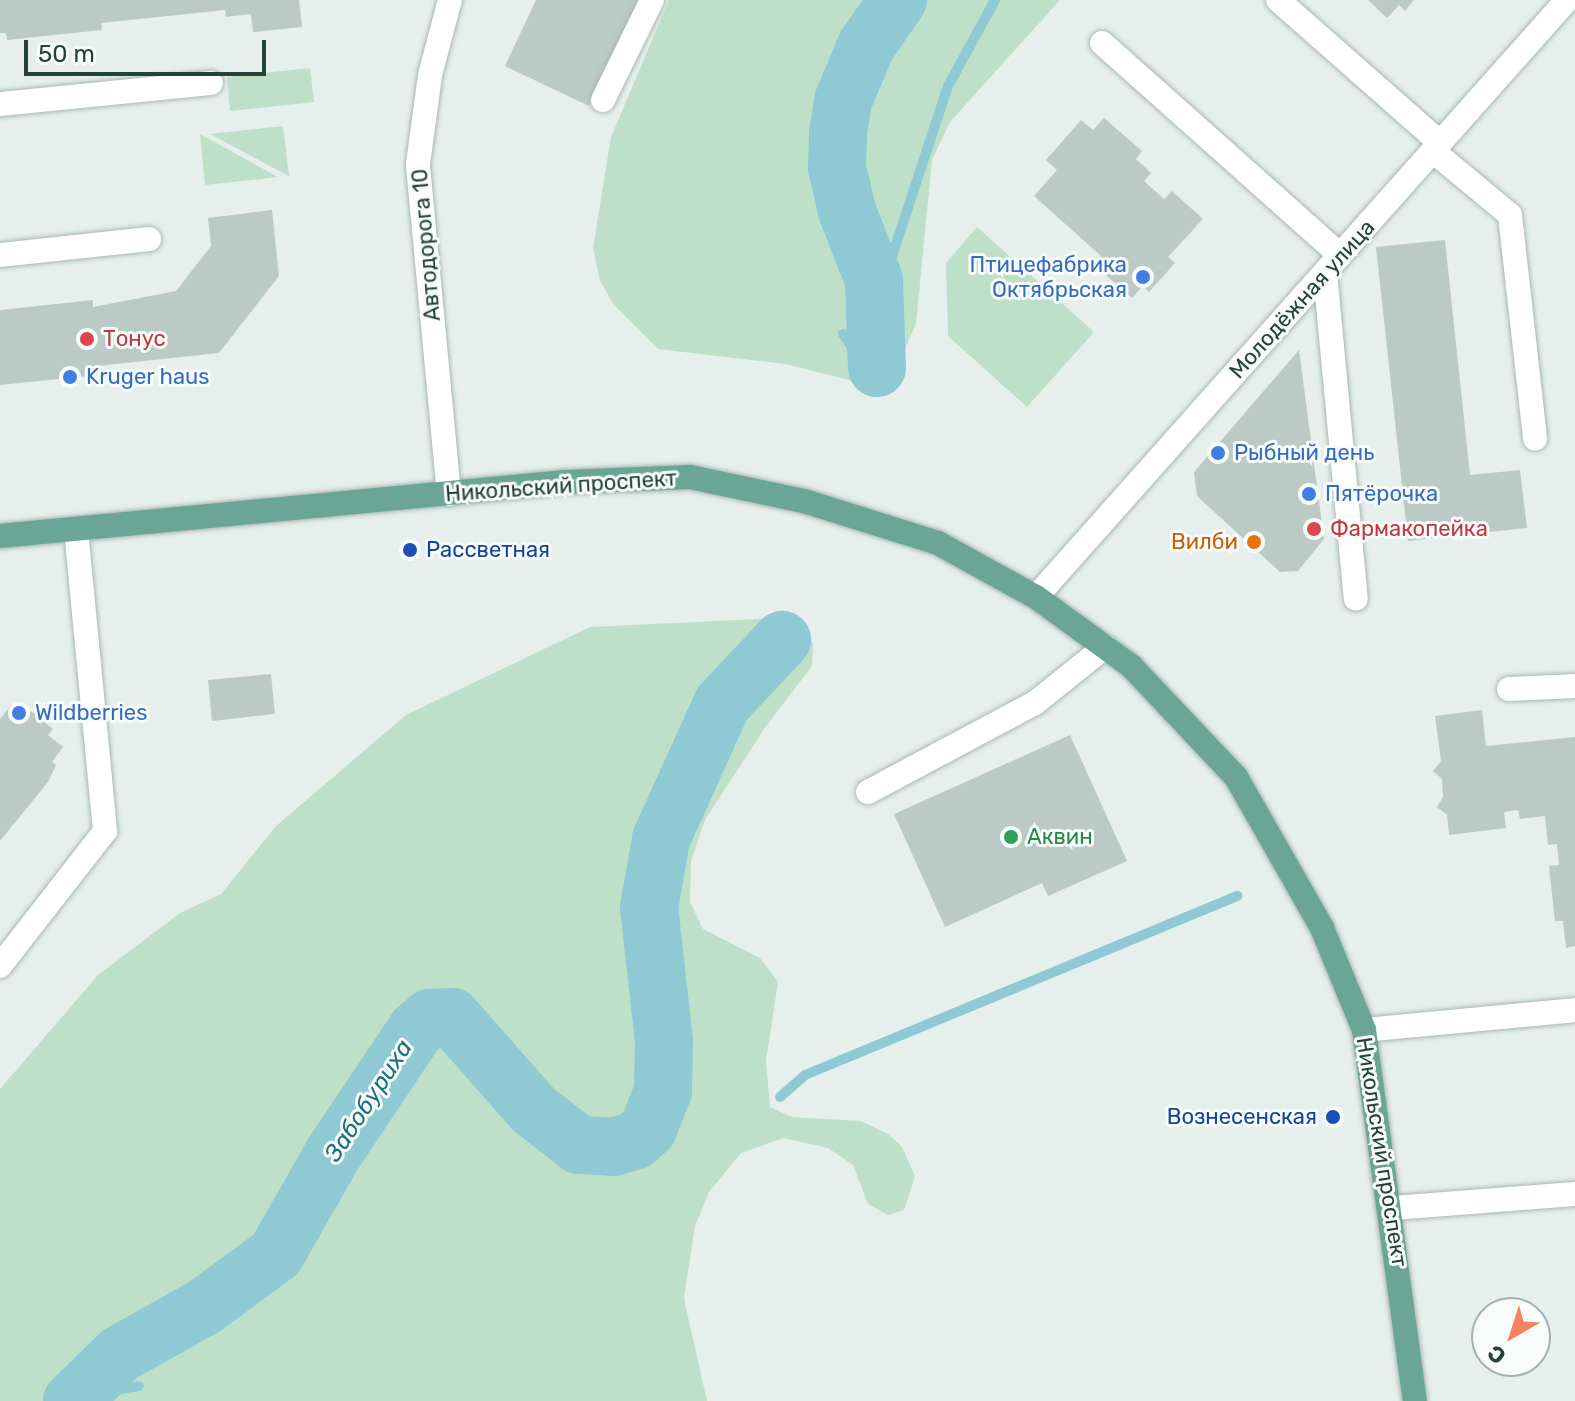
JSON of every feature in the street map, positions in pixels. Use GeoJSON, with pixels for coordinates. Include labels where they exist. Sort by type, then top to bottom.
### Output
{"type":"FeatureCollection","features":[{"type":"Feature","properties":{"kind":"main road","name":"Никольский проспект"},"geometry":{"type":"LineString","coordinates":[[0,536],[449,494],[690,477],[804,501],[938,543],[1036,597],[1131,666],[1236,777],[1322,928],[1364,1030],[1392,1208],[1415,1401]]}},
{"type":"Feature","properties":{"kind":"street","name":"Автодорога 10"},"geometry":{"type":"LineString","coordinates":[[449,494],[418,164],[430,75],[450,0]]}},
{"type":"Feature","properties":{"kind":"street"},"geometry":{"type":"LineString","coordinates":[[603,100],[652,0]]}},
{"type":"Feature","properties":{"kind":"street"},"geometry":{"type":"LineString","coordinates":[[1278,0],[1510,215],[1535,439]]}},
{"type":"Feature","properties":{"kind":"street","name":"Молодёжная улица"},"geometry":{"type":"LineString","coordinates":[[1036,597],[1567,0]]}},
{"type":"Feature","properties":{"kind":"street"},"geometry":{"type":"LineString","coordinates":[[1102,43],[1332,264],[1356,599]]}},
{"type":"Feature","properties":{"kind":"street"},"geometry":{"type":"LineString","coordinates":[[0,104],[211,83]]}},
{"type":"Feature","properties":{"kind":"street"},"geometry":{"type":"LineString","coordinates":[[0,255],[149,239]]}},
{"type":"Feature","properties":{"kind":"street"},"geometry":{"type":"LineString","coordinates":[[0,966],[105,831],[76,529]]}},
{"type":"Feature","properties":{"kind":"street"},"geometry":{"type":"LineString","coordinates":[[868,792],[1035,703],[1105,647]]}},
{"type":"Feature","properties":{"kind":"street"},"geometry":{"type":"LineString","coordinates":[[1509,689],[1575,686]]}},
{"type":"Feature","properties":{"kind":"street"},"geometry":{"type":"LineString","coordinates":[[1364,1030],[1575,1010]]}},
{"type":"Feature","properties":{"kind":"street"},"geometry":{"type":"LineString","coordinates":[[1392,1208],[1575,1194]]}},
{"type":"Feature","properties":{"kind":"green space"},"geometry":{"type":"Polygon","coordinates":[[[669,0],[1060,0],[950,122],[932,160],[916,324],[897,366],[881,383],[868,385],[786,364],[658,349],[614,305],[600,281],[593,248],[611,137],[669,0]]]}},
{"type":"Feature","properties":{"kind":"green space"},"geometry":{"type":"Polygon","coordinates":[[[310,68],[314,102],[230,111],[227,77],[310,68]]]}},
{"type":"Feature","properties":{"kind":"green space"},"geometry":{"type":"Polygon","coordinates":[[[283,126],[289,176],[210,134],[283,126]]]}},
{"type":"Feature","properties":{"kind":"green space"},"geometry":{"type":"Polygon","coordinates":[[[200,134],[278,177],[205,185],[200,134]]]}},
{"type":"Feature","properties":{"kind":"green space"},"geometry":{"type":"Polygon","coordinates":[[[977,227],[1094,332],[1027,407],[948,336],[946,263],[977,227]]]}},
{"type":"Feature","properties":{"kind":"green space"},"geometry":{"type":"Polygon","coordinates":[[[779,618],[806,633],[813,643],[812,666],[764,729],[705,820],[691,861],[690,902],[703,929],[760,958],[778,982],[766,1061],[770,1107],[792,1117],[861,1121],[888,1134],[902,1147],[915,1176],[904,1210],[888,1215],[868,1204],[853,1165],[828,1148],[784,1138],[741,1153],[709,1192],[695,1226],[684,1299],[707,1401],[0,1401],[0,1089],[98,975],[180,913],[221,894],[276,826],[406,715],[590,627],[779,618]]]}},
{"type":"Feature","properties":{"kind":"building"},"geometry":{"type":"Polygon","coordinates":[[[0,0],[299,0],[302,27],[253,32],[251,14],[226,17],[225,10],[101,23],[102,30],[7,40],[6,33],[0,33],[0,0]]]}},
{"type":"Feature","properties":{"kind":"building"},"geometry":{"type":"Polygon","coordinates":[[[536,0],[639,0],[589,106],[505,66],[536,0]]]}},
{"type":"Feature","properties":{"kind":"building"},"geometry":{"type":"Polygon","coordinates":[[[1368,0],[1414,0],[1405,11],[1399,5],[1387,18],[1368,0]]]}},
{"type":"Feature","properties":{"kind":"building"},"geometry":{"type":"Polygon","coordinates":[[[1104,118],[1142,151],[1136,159],[1151,173],[1144,181],[1164,199],[1172,191],[1203,219],[1168,257],[1175,263],[1149,292],[1143,286],[1132,298],[1093,264],[1101,256],[1034,196],[1057,170],[1046,160],[1081,120],[1093,130],[1104,118]]]}},
{"type":"Feature","properties":{"kind":"building"},"geometry":{"type":"Polygon","coordinates":[[[272,210],[279,276],[219,353],[97,366],[98,375],[0,385],[0,310],[93,300],[93,307],[176,291],[211,246],[208,218],[272,210]]]}},
{"type":"Feature","properties":{"kind":"building"},"geometry":{"type":"Polygon","coordinates":[[[1445,240],[1470,475],[1520,470],[1527,528],[1408,541],[1376,247],[1445,240]]]}},
{"type":"Feature","properties":{"kind":"building"},"geometry":{"type":"Polygon","coordinates":[[[1299,350],[1324,539],[1298,571],[1280,572],[1197,496],[1194,472],[1299,350]]]}},
{"type":"Feature","properties":{"kind":"building"},"geometry":{"type":"Polygon","coordinates":[[[271,674],[275,714],[212,721],[208,680],[271,674]]]}},
{"type":"Feature","properties":{"kind":"building"},"geometry":{"type":"Polygon","coordinates":[[[11,705],[26,717],[31,711],[53,729],[48,735],[63,747],[52,762],[56,765],[48,782],[0,841],[0,719],[11,705]]]}},
{"type":"Feature","properties":{"kind":"building"},"geometry":{"type":"Polygon","coordinates":[[[1482,710],[1486,746],[1575,737],[1575,946],[1566,948],[1563,921],[1555,921],[1549,866],[1559,865],[1557,844],[1548,845],[1545,816],[1520,819],[1518,810],[1504,812],[1506,828],[1449,835],[1447,815],[1437,807],[1443,797],[1442,779],[1433,771],[1441,761],[1435,716],[1482,710]]]}},
{"type":"Feature","properties":{"kind":"building","name":"Аквин"},"geometry":{"type":"Polygon","coordinates":[[[1070,735],[1127,861],[1048,896],[1042,883],[945,927],[894,814],[1070,735]]]}},
{"type":"Feature","properties":{"kind":"waterway","name":"Забобуриха"},"geometry":{"type":"LineString","coordinates":[[877,368],[874,280],[847,211],[837,167],[838,133],[843,101],[866,46],[898,0]]}},
{"type":"Feature","properties":{"kind":"waterway"},"geometry":{"type":"LineString","coordinates":[[876,305],[948,86],[995,0]]}},
{"type":"Feature","properties":{"kind":"waterway"},"geometry":{"type":"LineString","coordinates":[[843,334],[855,352],[877,355]]}},
{"type":"Feature","properties":{"kind":"waterway","name":"Забобуриха"},"geometry":{"type":"LineString","coordinates":[[72,1401],[120,1354],[204,1307],[276,1254],[333,1154],[416,1030],[430,1018],[452,1017],[533,1109],[579,1145],[613,1147],[634,1141],[648,1129],[663,1091],[664,1041],[649,908],[661,839],[722,704],[782,640]]}},
{"type":"Feature","properties":{"kind":"waterway"},"geometry":{"type":"LineString","coordinates":[[780,1097],[805,1075],[1237,896]]}},
{"type":"Feature","properties":{"kind":"waterway"},"geometry":{"type":"LineString","coordinates":[[97,1401],[108,1391],[139,1386]]}},
{"type":"Feature","properties":{"kind":"place","name":"Птицефабрика Октябрьская"},"geometry":{"type":"Point","coordinates":[1143,277]}},
{"type":"Feature","properties":{"kind":"place","name":"Тонус"},"geometry":{"type":"Point","coordinates":[87,339]}},
{"type":"Feature","properties":{"kind":"place","name":"Kruger haus"},"geometry":{"type":"Point","coordinates":[70,377]}},
{"type":"Feature","properties":{"kind":"place","name":"Рыбный день"},"geometry":{"type":"Point","coordinates":[1218,453]}},
{"type":"Feature","properties":{"kind":"place","name":"Пятёрочка"},"geometry":{"type":"Point","coordinates":[1309,494]}},
{"type":"Feature","properties":{"kind":"place","name":"Фармакопейка"},"geometry":{"type":"Point","coordinates":[1314,529]}},
{"type":"Feature","properties":{"kind":"place","name":"Вилби"},"geometry":{"type":"Point","coordinates":[1254,542]}},
{"type":"Feature","properties":{"kind":"place","name":"Рассветная"},"geometry":{"type":"Point","coordinates":[410,550]}},
{"type":"Feature","properties":{"kind":"place","name":"Wildberries"},"geometry":{"type":"Point","coordinates":[19,713]}},
{"type":"Feature","properties":{"kind":"place","name":"Аквин"},"geometry":{"type":"Point","coordinates":[1011,837]}},
{"type":"Feature","properties":{"kind":"place","name":"Вознесенская"},"geometry":{"type":"Point","coordinates":[1333,1117]}}]}
